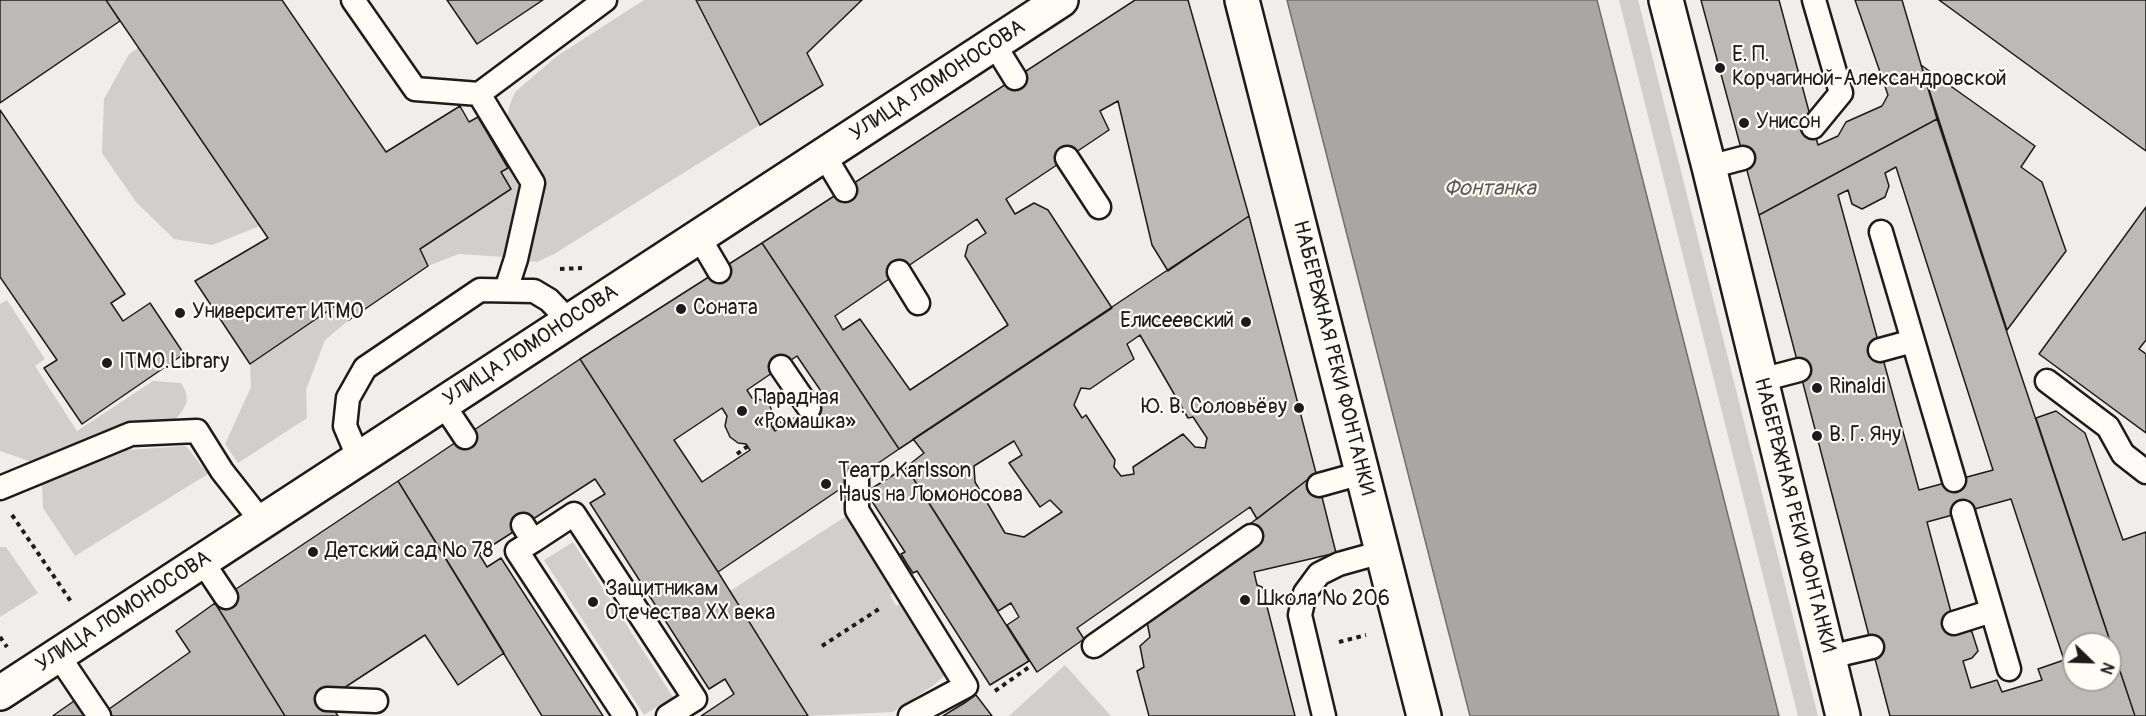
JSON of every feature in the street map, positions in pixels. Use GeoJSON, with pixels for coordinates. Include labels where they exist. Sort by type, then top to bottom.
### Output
{"type":"FeatureCollection","features":[{"type":"Feature","properties":{"kind":"main road","name":"УЛИЦА ЛОМОНОСОВА"},"geometry":{"type":"LineString","coordinates":[[0,693],[1061,0]]}},
{"type":"Feature","properties":{"kind":"main road","name":"НАБЕРЕЖНАЯ РЕКИ ФОНТАНКИ"},"geometry":{"type":"LineString","coordinates":[[1242,0],[1424,716]]}},
{"type":"Feature","properties":{"kind":"main road","name":"НАБЕРЕЖНАЯ РЕКИ ФОНТАНКИ"},"geometry":{"type":"LineString","coordinates":[[1666,0],[1843,716]]}},
{"type":"Feature","properties":{"kind":"lane"},"geometry":{"type":"LineString","coordinates":[[353,0],[415,89],[479,94],[605,0]]}},
{"type":"Feature","properties":{"kind":"lane"},"geometry":{"type":"LineString","coordinates":[[1813,127],[1841,93],[1814,0]]}},
{"type":"Feature","properties":{"kind":"lane"},"geometry":{"type":"LineString","coordinates":[[994,44],[1015,78]]}},
{"type":"Feature","properties":{"kind":"lane"},"geometry":{"type":"LineString","coordinates":[[479,94],[533,183],[516,259],[506,290]]}},
{"type":"Feature","properties":{"kind":"lane"},"geometry":{"type":"LineString","coordinates":[[824,155],[845,190]]}},
{"type":"Feature","properties":{"kind":"lane"},"geometry":{"type":"LineString","coordinates":[[1067,158],[1099,207]]}},
{"type":"Feature","properties":{"kind":"lane"},"geometry":{"type":"LineString","coordinates":[[1709,167],[1743,158]]}},
{"type":"Feature","properties":{"kind":"lane"},"geometry":{"type":"LineString","coordinates":[[1881,232],[1954,480]]}},
{"type":"Feature","properties":{"kind":"lane"},"geometry":{"type":"LineString","coordinates":[[699,237],[719,271]]}},
{"type":"Feature","properties":{"kind":"lane"},"geometry":{"type":"LineString","coordinates":[[898,272],[918,303]]}},
{"type":"Feature","properties":{"kind":"lane"},"geometry":{"type":"LineString","coordinates":[[359,459],[345,426],[348,398],[365,368],[480,290],[534,291],[549,300],[569,321]]}},
{"type":"Feature","properties":{"kind":"lane"},"geometry":{"type":"LineString","coordinates":[[1880,350],[1913,341]]}},
{"type":"Feature","properties":{"kind":"lane"},"geometry":{"type":"LineString","coordinates":[[781,367],[809,408]]}},
{"type":"Feature","properties":{"kind":"lane"},"geometry":{"type":"LineString","coordinates":[[1761,380],[1799,370]]}},
{"type":"Feature","properties":{"kind":"lane"},"geometry":{"type":"LineString","coordinates":[[2047,381],[2108,427],[2122,454],[2146,471]]}},
{"type":"Feature","properties":{"kind":"lane"},"geometry":{"type":"LineString","coordinates":[[443,404],[465,437]]}},
{"type":"Feature","properties":{"kind":"lane"},"geometry":{"type":"LineString","coordinates":[[0,488],[131,434],[197,431],[222,471],[262,522]]}},
{"type":"Feature","properties":{"kind":"lane"},"geometry":{"type":"LineString","coordinates":[[1319,485],[1362,473]]}},
{"type":"Feature","properties":{"kind":"lane"},"geometry":{"type":"LineString","coordinates":[[857,478],[857,510],[966,686],[910,716]]}},
{"type":"Feature","properties":{"kind":"lane"},"geometry":{"type":"LineString","coordinates":[[1963,512],[2009,669]]}},
{"type":"Feature","properties":{"kind":"lane"},"geometry":{"type":"LineString","coordinates":[[625,716],[518,551],[528,533],[573,514],[695,699],[668,716]]}},
{"type":"Feature","properties":{"kind":"lane"},"geometry":{"type":"LineString","coordinates":[[1094,646],[1251,536]]}},
{"type":"Feature","properties":{"kind":"lane"},"geometry":{"type":"LineString","coordinates":[[1324,716],[1300,615],[1305,593],[1319,574],[1339,564],[1382,552]]}},
{"type":"Feature","properties":{"kind":"lane"},"geometry":{"type":"LineString","coordinates":[[202,561],[226,597]]}},
{"type":"Feature","properties":{"kind":"lane"},"geometry":{"type":"LineString","coordinates":[[1954,623],[1992,611]]}},
{"type":"Feature","properties":{"kind":"lane"},"geometry":{"type":"LineString","coordinates":[[1829,657],[1872,647]]}},
{"type":"Feature","properties":{"kind":"lane"},"geometry":{"type":"LineString","coordinates":[[58,655],[99,716]]}},
{"type":"Feature","properties":{"kind":"lane"},"geometry":{"type":"LineString","coordinates":[[327,699],[376,701]]}},
{"type":"Feature","properties":{"kind":"path"},"geometry":{"type":"LineString","coordinates":[[737,454],[747,446]]}},
{"type":"Feature","properties":{"kind":"path"},"geometry":{"type":"LineString","coordinates":[[10,513],[73,604]]}},
{"type":"Feature","properties":{"kind":"path"},"geometry":{"type":"LineString","coordinates":[[822,646],[908,591]]}},
{"type":"Feature","properties":{"kind":"path"},"geometry":{"type":"LineString","coordinates":[[0,637],[8,648]]}},
{"type":"Feature","properties":{"kind":"path"},"geometry":{"type":"LineString","coordinates":[[966,686],[979,688],[986,698],[1032,665]]}},
{"type":"Feature","properties":{"kind":"shaded area"},"geometry":{"type":"Polygon","coordinates":[[[644,0],[696,0],[760,125],[554,254],[537,262],[521,260],[541,185],[506,129],[509,107],[515,92],[557,56],[644,0]]]}},
{"type":"Feature","properties":{"kind":"shaded area"},"geometry":{"type":"Polygon","coordinates":[[[1619,0],[1638,0],[1818,716],[1798,716],[1619,0]]]}},
{"type":"Feature","properties":{"kind":"shaded area"},"geometry":{"type":"Polygon","coordinates":[[[138,48],[260,226],[212,245],[174,239],[136,202],[102,153],[104,99],[129,54],[138,48]]]}},
{"type":"Feature","properties":{"kind":"shaded area"},"geometry":{"type":"Polygon","coordinates":[[[508,168],[522,192],[505,257],[459,254],[428,266],[420,249],[511,189],[501,172],[508,168]]]}},
{"type":"Feature","properties":{"kind":"shaded area"},"geometry":{"type":"Polygon","coordinates":[[[7,300],[45,359],[35,366],[77,431],[153,381],[181,383],[187,399],[184,407],[174,421],[35,463],[0,451],[0,304],[7,300]]]}},
{"type":"Feature","properties":{"kind":"shaded area"},"geometry":{"type":"Polygon","coordinates":[[[338,304],[349,320],[325,340],[306,390],[307,418],[238,463],[225,444],[251,387],[250,364],[338,304]]]}},
{"type":"Feature","properties":{"kind":"shaded area"},"geometry":{"type":"Polygon","coordinates":[[[186,446],[208,474],[75,556],[43,508],[42,485],[128,450],[186,446]]]}},
{"type":"Feature","properties":{"kind":"shaded area"},"geometry":{"type":"Polygon","coordinates":[[[848,515],[898,589],[890,595],[896,606],[905,600],[944,663],[944,676],[893,712],[808,716],[730,591],[848,515]]]}},
{"type":"Feature","properties":{"kind":"shaded area"},"geometry":{"type":"Polygon","coordinates":[[[573,542],[673,697],[644,715],[544,560],[573,542]]]}},
{"type":"Feature","properties":{"kind":"shaded area"},"geometry":{"type":"Polygon","coordinates":[[[0,547],[6,547],[38,593],[0,617],[0,547]]]}},
{"type":"Feature","properties":{"kind":"shaded area"},"geometry":{"type":"Polygon","coordinates":[[[1065,665],[1111,716],[1009,716],[1065,665]]]}},
{"type":"Feature","properties":{"kind":"water","name":"Фонтанка"},"geometry":{"type":"Polygon","coordinates":[[[1287,0],[1597,0],[1779,716],[1470,716],[1287,0]]]}},
{"type":"Feature","properties":{"kind":"building"},"geometry":{"type":"Polygon","coordinates":[[[0,0],[106,0],[120,21],[0,103],[0,0]]]}},
{"type":"Feature","properties":{"kind":"building"},"geometry":{"type":"Polygon","coordinates":[[[106,0],[282,0],[386,152],[460,106],[469,122],[478,117],[508,168],[501,172],[511,189],[420,249],[428,266],[349,320],[338,304],[250,364],[195,281],[268,238],[106,0]]]}},
{"type":"Feature","properties":{"kind":"building"},"geometry":{"type":"Polygon","coordinates":[[[447,0],[543,0],[477,44],[447,0]]]}},
{"type":"Feature","properties":{"kind":"building"},"geometry":{"type":"Polygon","coordinates":[[[696,0],[862,0],[807,53],[823,85],[760,125],[696,0]]]}},
{"type":"Feature","properties":{"kind":"building"},"geometry":{"type":"Polygon","coordinates":[[[1135,0],[1188,0],[1249,216],[1168,271],[1152,245],[1118,101],[1100,111],[1109,130],[1006,199],[1015,214],[1034,203],[1048,210],[1112,308],[899,449],[762,243],[1135,0]],[[977,219],[835,316],[843,330],[860,319],[910,390],[1008,325],[965,256],[968,245],[986,233],[977,219]]]}},
{"type":"Feature","properties":{"kind":"building"},"geometry":{"type":"Polygon","coordinates":[[[1701,0],[1779,0],[1818,145],[1838,136],[1846,122],[1882,106],[1888,95],[1855,0],[1902,0],[1937,119],[1759,215],[1701,0]]]}},
{"type":"Feature","properties":{"kind":"building"},"geometry":{"type":"Polygon","coordinates":[[[1939,0],[2146,0],[2146,151],[2139,146],[1939,0]]]}},
{"type":"Feature","properties":{"kind":"building"},"geometry":{"type":"Polygon","coordinates":[[[1921,65],[2035,146],[2021,167],[2042,182],[2066,251],[2007,330],[1921,65]]]}},
{"type":"Feature","properties":{"kind":"building"},"geometry":{"type":"Polygon","coordinates":[[[0,110],[125,294],[111,303],[123,321],[150,303],[184,354],[82,424],[44,368],[57,360],[0,277],[0,110]]]}},
{"type":"Feature","properties":{"kind":"building"},"geometry":{"type":"Polygon","coordinates":[[[1937,119],[2107,632],[2062,632],[2062,654],[2011,499],[1927,522],[1956,631],[1964,628],[1972,632],[1978,651],[1972,658],[1963,661],[1971,688],[1997,680],[2002,692],[2042,680],[2038,669],[2062,661],[2062,692],[2122,692],[2122,677],[2135,716],[1890,716],[1759,215],[1937,119]],[[1896,167],[1885,173],[1889,186],[1885,197],[1862,209],[1852,204],[1848,190],[1838,195],[1919,490],[1993,470],[1896,167]]]}},
{"type":"Feature","properties":{"kind":"building"},"geometry":{"type":"Polygon","coordinates":[[[2146,207],[2146,340],[2139,349],[2146,354],[2146,433],[2039,354],[2146,207]]]}},
{"type":"Feature","properties":{"kind":"building"},"geometry":{"type":"Polygon","coordinates":[[[1249,216],[1316,473],[1257,519],[1250,507],[1077,628],[1084,639],[1037,672],[1007,625],[1019,617],[1011,603],[998,611],[906,467],[924,453],[913,439],[1249,216]],[[1140,335],[1127,344],[1134,359],[1090,389],[1081,388],[1074,405],[1082,418],[1086,415],[1115,460],[1114,467],[1121,476],[1134,474],[1133,467],[1183,434],[1195,447],[1205,448],[1207,438],[1193,417],[1188,418],[1140,335]],[[1014,441],[974,466],[975,482],[1005,533],[1024,537],[1062,512],[1050,500],[1040,507],[1009,463],[1022,455],[1014,441]]]}},
{"type":"Feature","properties":{"kind":"building"},"geometry":{"type":"Polygon","coordinates":[[[762,243],[899,449],[718,572],[580,359],[762,243]],[[797,356],[747,390],[752,398],[762,400],[770,406],[773,415],[771,425],[775,431],[825,397],[797,356]],[[722,408],[674,440],[702,482],[750,450],[746,444],[738,443],[730,437],[725,426],[727,416],[722,408]]]}},
{"type":"Feature","properties":{"kind":"building"},"geometry":{"type":"Polygon","coordinates":[[[580,359],[808,716],[701,716],[734,694],[725,679],[709,689],[590,503],[605,494],[595,479],[479,554],[487,567],[501,558],[603,716],[542,716],[398,481],[580,359]]]}},
{"type":"Feature","properties":{"kind":"building"},"geometry":{"type":"Polygon","coordinates":[[[2056,411],[2085,433],[2123,540],[2146,532],[2146,716],[2135,716],[2122,677],[2122,632],[2107,632],[2036,418],[2056,411]]]}},
{"type":"Feature","properties":{"kind":"building"},"geometry":{"type":"Polygon","coordinates":[[[906,467],[1029,661],[990,685],[917,571],[913,573],[907,564],[901,554],[905,552],[866,492],[906,467]]]}},
{"type":"Feature","properties":{"kind":"building"},"geometry":{"type":"Polygon","coordinates":[[[1316,473],[1336,553],[1254,572],[1257,585],[1262,587],[1295,716],[1149,716],[1137,671],[1144,667],[1140,646],[1150,637],[1147,622],[1246,527],[1316,473]]]}},
{"type":"Feature","properties":{"kind":"building"},"geometry":{"type":"Polygon","coordinates":[[[398,481],[504,653],[458,685],[425,635],[327,699],[338,716],[285,716],[215,603],[398,481]]]}},
{"type":"Feature","properties":{"kind":"building"},"geometry":{"type":"Polygon","coordinates":[[[215,603],[285,716],[99,716],[190,652],[176,631],[215,603]]]}},
{"type":"Feature","properties":{"kind":"building"},"geometry":{"type":"Polygon","coordinates":[[[976,695],[992,716],[943,716],[966,702],[976,695]]]}},
{"type":"Feature","properties":{"kind":"building"},"geometry":{"type":"Polygon","coordinates":[[[74,701],[85,716],[53,716],[54,715],[74,701]]]}},
{"type":"Feature","properties":{"kind":"place","name":"Е. П. Корчагиной-Александровской"},"geometry":{"type":"Point","coordinates":[1720,68]}},
{"type":"Feature","properties":{"kind":"place","name":"Унисон"},"geometry":{"type":"Point","coordinates":[1744,123]}},
{"type":"Feature","properties":{"kind":"place","name":"Соната"},"geometry":{"type":"Point","coordinates":[681,309]}},
{"type":"Feature","properties":{"kind":"place","name":"Университет ИТМО"},"geometry":{"type":"Point","coordinates":[180,313]}},
{"type":"Feature","properties":{"kind":"place","name":"Елисеевский"},"geometry":{"type":"Point","coordinates":[1246,322]}},
{"type":"Feature","properties":{"kind":"place","name":"ITMO.Library"},"geometry":{"type":"Point","coordinates":[107,363]}},
{"type":"Feature","properties":{"kind":"place","name":"Rinaldi"},"geometry":{"type":"Point","coordinates":[1817,388]}},
{"type":"Feature","properties":{"kind":"place","name":"Ю. В. Соловьёву"},"geometry":{"type":"Point","coordinates":[1299,408]}},
{"type":"Feature","properties":{"kind":"place","name":"Парадная «Ромашка»"},"geometry":{"type":"Point","coordinates":[742,411]}},
{"type":"Feature","properties":{"kind":"place","name":"В. Г. Яну"},"geometry":{"type":"Point","coordinates":[1817,436]}},
{"type":"Feature","properties":{"kind":"place","name":"Театр Karlsson Haus на Ломоносова"},"geometry":{"type":"Point","coordinates":[826,484]}},
{"type":"Feature","properties":{"kind":"place","name":"Детский сад № 78"},"geometry":{"type":"Point","coordinates":[313,552]}},
{"type":"Feature","properties":{"kind":"place","name":"Школа № 206"},"geometry":{"type":"Point","coordinates":[1245,600]}},
{"type":"Feature","properties":{"kind":"place","name":"Защитникам Отечества XX века"},"geometry":{"type":"Point","coordinates":[593,602]}}]}
